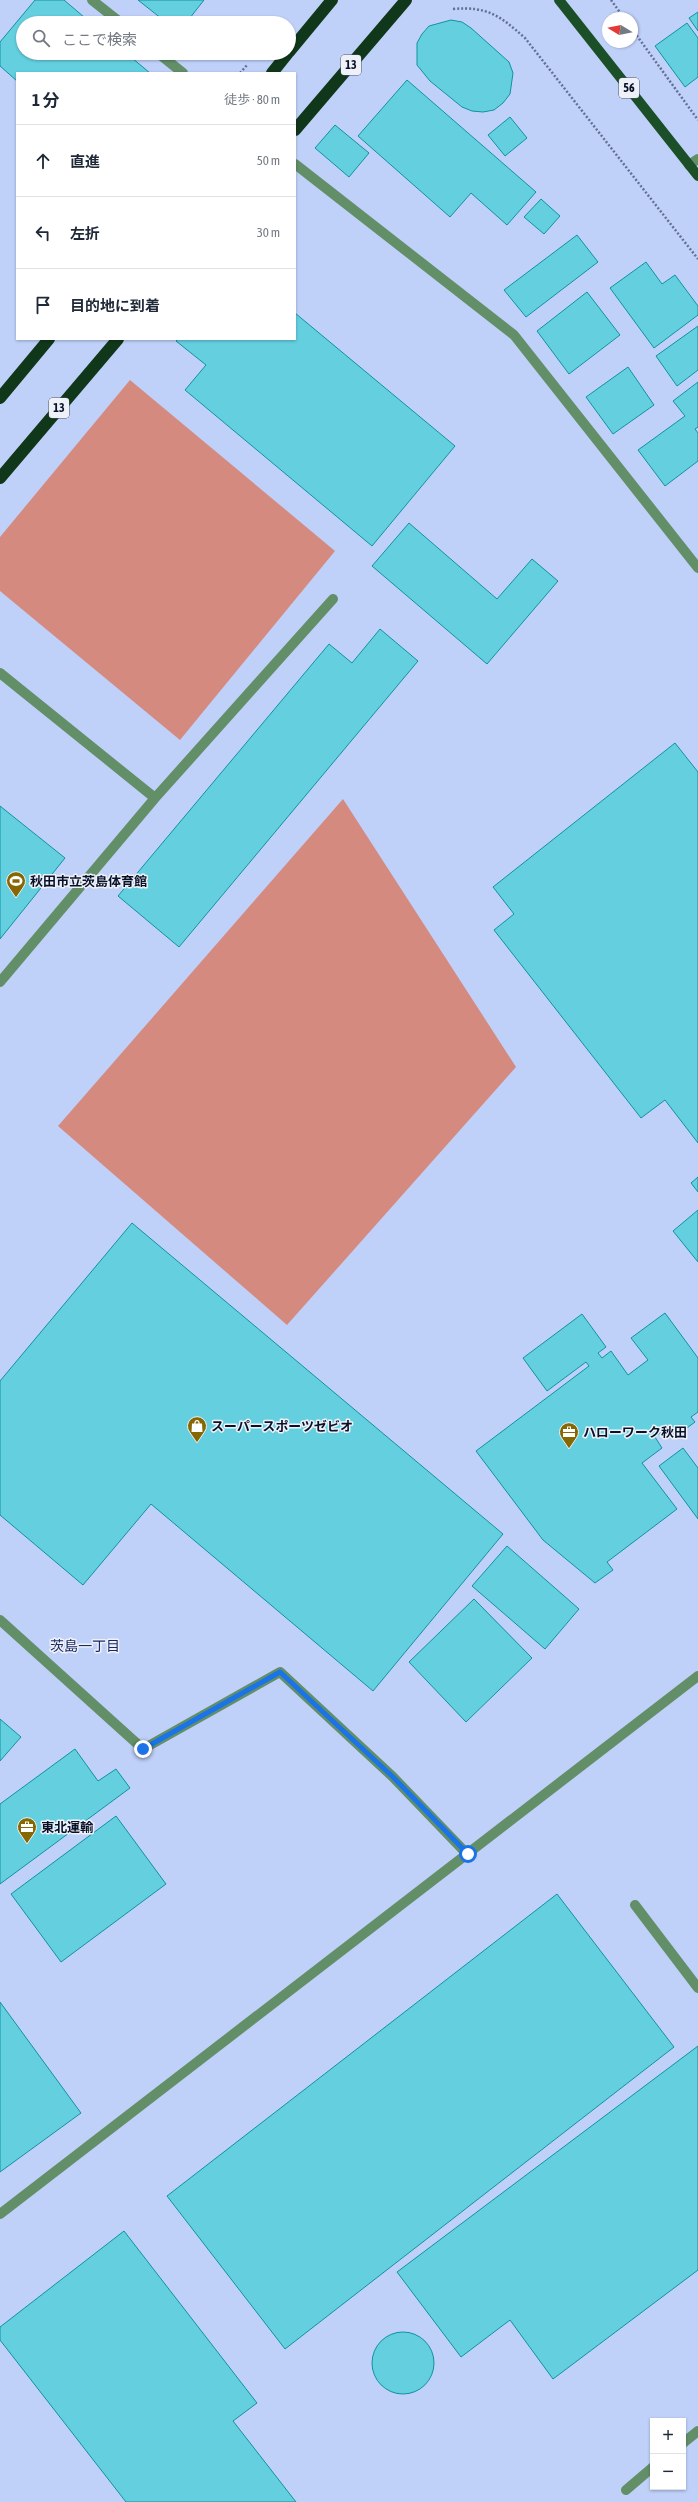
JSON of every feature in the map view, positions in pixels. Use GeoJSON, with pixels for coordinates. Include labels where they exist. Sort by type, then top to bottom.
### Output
{"type":"FeatureCollection","features":[{"type":"Feature","properties":{"kind":"highway"},"geometry":{"type":"LineString","coordinates":[[296,44],[332,0]]}},
{"type":"Feature","properties":{"kind":"highway","name":"13"},"geometry":{"type":"LineString","coordinates":[[296,129],[406,0]]}},
{"type":"Feature","properties":{"kind":"highway"},"geometry":{"type":"LineString","coordinates":[[273,72],[283,60]]}},
{"type":"Feature","properties":{"kind":"highway"},"geometry":{"type":"LineString","coordinates":[[0,398],[48,340]]}},
{"type":"Feature","properties":{"kind":"highway","name":"13"},"geometry":{"type":"LineString","coordinates":[[0,478],[117,340]]}},
{"type":"Feature","properties":{"kind":"main road","name":"56"},"geometry":{"type":"LineString","coordinates":[[559,0],[698,176]]}},
{"type":"Feature","properties":{"kind":"street"},"geometry":{"type":"LineString","coordinates":[[92,0],[112,16]]}},
{"type":"Feature","properties":{"kind":"street"},"geometry":{"type":"LineString","coordinates":[[167,60],[182,72]]}},
{"type":"Feature","properties":{"kind":"street"},"geometry":{"type":"LineString","coordinates":[[689,165],[698,159]]}},
{"type":"Feature","properties":{"kind":"street"},"geometry":{"type":"LineString","coordinates":[[296,165],[514,335],[698,568]]}},
{"type":"Feature","properties":{"kind":"street"},"geometry":{"type":"LineString","coordinates":[[0,982],[155,798],[333,599]]}},
{"type":"Feature","properties":{"kind":"street"},"geometry":{"type":"LineString","coordinates":[[0,673],[155,798]]}},
{"type":"Feature","properties":{"kind":"street"},"geometry":{"type":"LineString","coordinates":[[0,1620],[143,1749],[280,1672],[393,1777],[468,1854]]}},
{"type":"Feature","properties":{"kind":"street"},"geometry":{"type":"LineString","coordinates":[[0,2214],[698,1676]]}},
{"type":"Feature","properties":{"kind":"street"},"geometry":{"type":"LineString","coordinates":[[636,1904],[698,1988]]}},
{"type":"Feature","properties":{"kind":"street"},"geometry":{"type":"LineString","coordinates":[[686,2440],[698,2430]]}},
{"type":"Feature","properties":{"kind":"street"},"geometry":{"type":"LineString","coordinates":[[626,2490],[650,2470]]}},
{"type":"Feature","properties":{"kind":"path"},"geometry":{"type":"LineString","coordinates":[[611,0],[620,12]]}},
{"type":"Feature","properties":{"kind":"path"},"geometry":{"type":"LineString","coordinates":[[453,9],[468,8],[499,16],[525,38],[698,259]]}},
{"type":"Feature","properties":{"kind":"path"},"geometry":{"type":"LineString","coordinates":[[638,37],[698,120]]}},
{"type":"Feature","properties":{"kind":"shaded area"},"geometry":{"type":"Polygon","coordinates":[[[130,380],[335,551],[180,740],[0,591],[0,537],[130,380]]]}},
{"type":"Feature","properties":{"kind":"shaded area"},"geometry":{"type":"Polygon","coordinates":[[[343,799],[516,1067],[287,1325],[58,1126],[343,799]]]}},
{"type":"Feature","properties":{"kind":"building"},"geometry":{"type":"Polygon","coordinates":[[[35,0],[64,0],[83,16],[22,16],[35,0]]]}},
{"type":"Feature","properties":{"kind":"building"},"geometry":{"type":"Polygon","coordinates":[[[138,0],[204,0],[191,16],[158,16],[138,0]]]}},
{"type":"Feature","properties":{"kind":"building"},"geometry":{"type":"Polygon","coordinates":[[[698,12],[698,31],[689,18],[698,12]]]}},
{"type":"Feature","properties":{"kind":"building"},"geometry":{"type":"Polygon","coordinates":[[[451,20],[462,22],[471,28],[509,62],[513,73],[510,94],[503,103],[494,110],[483,112],[472,111],[462,107],[430,81],[417,65],[417,43],[422,34],[429,26],[451,20]]]}},
{"type":"Feature","properties":{"kind":"building"},"geometry":{"type":"Polygon","coordinates":[[[16,23],[16,60],[134,60],[149,72],[16,72],[16,80],[0,66],[0,42],[16,23]]]}},
{"type":"Feature","properties":{"kind":"building"},"geometry":{"type":"Polygon","coordinates":[[[687,23],[698,38],[698,77],[685,87],[655,46],[687,23]]]}},
{"type":"Feature","properties":{"kind":"building"},"geometry":{"type":"Polygon","coordinates":[[[407,80],[536,192],[507,225],[471,193],[450,217],[358,136],[407,80]]]}},
{"type":"Feature","properties":{"kind":"building"},"geometry":{"type":"Polygon","coordinates":[[[510,117],[527,138],[505,156],[488,135],[510,117]]]}},
{"type":"Feature","properties":{"kind":"building"},"geometry":{"type":"Polygon","coordinates":[[[335,125],[369,153],[349,177],[315,148],[335,125]]]}},
{"type":"Feature","properties":{"kind":"building"},"geometry":{"type":"Polygon","coordinates":[[[541,199],[560,216],[544,234],[524,217],[541,199]]]}},
{"type":"Feature","properties":{"kind":"building"},"geometry":{"type":"Polygon","coordinates":[[[577,235],[598,262],[526,317],[504,290],[577,235]]]}},
{"type":"Feature","properties":{"kind":"building"},"geometry":{"type":"Polygon","coordinates":[[[646,262],[662,284],[675,275],[698,306],[698,315],[654,348],[610,288],[646,262]]]}},
{"type":"Feature","properties":{"kind":"building"},"geometry":{"type":"Polygon","coordinates":[[[587,292],[620,335],[569,374],[537,331],[587,292]]]}},
{"type":"Feature","properties":{"kind":"building"},"geometry":{"type":"Polygon","coordinates":[[[296,314],[455,446],[372,546],[185,390],[206,365],[176,341],[296,340],[296,314]]]}},
{"type":"Feature","properties":{"kind":"building"},"geometry":{"type":"Polygon","coordinates":[[[698,326],[698,370],[677,386],[656,356],[698,326]]]}},
{"type":"Feature","properties":{"kind":"building"},"geometry":{"type":"Polygon","coordinates":[[[628,367],[654,405],[613,434],[586,397],[628,367]]]}},
{"type":"Feature","properties":{"kind":"building"},"geometry":{"type":"Polygon","coordinates":[[[698,382],[698,427],[695,429],[698,433],[698,461],[665,486],[638,450],[685,416],[673,401],[698,382]]]}},
{"type":"Feature","properties":{"kind":"building"},"geometry":{"type":"Polygon","coordinates":[[[409,523],[497,599],[532,559],[558,581],[487,664],[372,566],[409,523]]]}},
{"type":"Feature","properties":{"kind":"building"},"geometry":{"type":"Polygon","coordinates":[[[380,629],[418,661],[179,947],[118,896],[329,644],[352,663],[380,629]]]}},
{"type":"Feature","properties":{"kind":"building"},"geometry":{"type":"Polygon","coordinates":[[[675,743],[698,772],[698,1143],[665,1100],[641,1118],[494,930],[514,914],[493,887],[675,743]]]}},
{"type":"Feature","properties":{"kind":"building","name":"秋田市立茨島体育館"},"geometry":{"type":"Polygon","coordinates":[[[0,806],[65,858],[0,939],[0,806]]]}},
{"type":"Feature","properties":{"kind":"building"},"geometry":{"type":"Polygon","coordinates":[[[698,1177],[698,1192],[691,1183],[698,1177]]]}},
{"type":"Feature","properties":{"kind":"building"},"geometry":{"type":"Polygon","coordinates":[[[698,1210],[698,1262],[673,1231],[698,1210]]]}},
{"type":"Feature","properties":{"kind":"building","name":"スーパースポーツゼビオ"},"geometry":{"type":"Polygon","coordinates":[[[132,1223],[503,1534],[373,1691],[151,1504],[83,1585],[0,1515],[0,1381],[132,1223]]]}},
{"type":"Feature","properties":{"kind":"building","name":"ハローワーク秋田"},"geometry":{"type":"Polygon","coordinates":[[[665,1313],[698,1358],[698,1412],[691,1417],[695,1422],[676,1436],[669,1427],[655,1437],[662,1448],[642,1463],[677,1509],[607,1562],[613,1570],[595,1583],[543,1540],[476,1451],[589,1366],[586,1362],[547,1391],[523,1358],[582,1314],[606,1347],[598,1353],[602,1358],[611,1351],[628,1375],[648,1360],[631,1338],[665,1313]]]}},
{"type":"Feature","properties":{"kind":"building"},"geometry":{"type":"Polygon","coordinates":[[[683,1448],[698,1468],[698,1519],[659,1466],[683,1448]]]}},
{"type":"Feature","properties":{"kind":"building"},"geometry":{"type":"Polygon","coordinates":[[[507,1546],[579,1609],[545,1649],[472,1586],[507,1546]]]}},
{"type":"Feature","properties":{"kind":"building"},"geometry":{"type":"Polygon","coordinates":[[[474,1599],[532,1658],[466,1722],[409,1662],[474,1599]]]}},
{"type":"Feature","properties":{"kind":"building"},"geometry":{"type":"Polygon","coordinates":[[[0,1719],[21,1737],[0,1761],[0,1719]]]}},
{"type":"Feature","properties":{"kind":"building","name":"東北運輸"},"geometry":{"type":"Polygon","coordinates":[[[75,1749],[98,1781],[116,1769],[130,1788],[0,1884],[0,1804],[75,1749]]]}},
{"type":"Feature","properties":{"kind":"building"},"geometry":{"type":"Polygon","coordinates":[[[116,1816],[166,1884],[61,1962],[11,1894],[116,1816]]]}},
{"type":"Feature","properties":{"kind":"building"},"geometry":{"type":"Polygon","coordinates":[[[557,1894],[674,2047],[285,2349],[167,2196],[557,1894]]]}},
{"type":"Feature","properties":{"kind":"building"},"geometry":{"type":"Polygon","coordinates":[[[0,2002],[81,2113],[0,2172],[0,2002]]]}},
{"type":"Feature","properties":{"kind":"building"},"geometry":{"type":"Polygon","coordinates":[[[698,2046],[698,2270],[553,2379],[510,2320],[461,2357],[397,2272],[698,2046]]]}},
{"type":"Feature","properties":{"kind":"building"},"geometry":{"type":"Polygon","coordinates":[[[124,2231],[257,2403],[233,2421],[296,2502],[126,2502],[0,2340],[0,2327],[124,2231]]]}},
{"type":"Feature","properties":{"kind":"building"},"geometry":{"type":"Polygon","coordinates":[[[397,2332],[409,2332],[425,2341],[432,2351],[434,2363],[432,2375],[425,2385],[409,2394],[397,2394],[386,2389],[377,2380],[372,2369],[372,2357],[377,2346],[386,2337],[397,2332]]]}},
{"type":"Feature","properties":{"kind":"place","name":"秋田市立茨島体育館"},"geometry":{"type":"Point","coordinates":[16,898]}},
{"type":"Feature","properties":{"kind":"place","name":"スーパースポーツゼビオ"},"geometry":{"type":"Point","coordinates":[197,1443]}},
{"type":"Feature","properties":{"kind":"place","name":"ハローワーク秋田"},"geometry":{"type":"Point","coordinates":[569,1449]}},
{"type":"Feature","properties":{"kind":"place","name":"東北運輸"},"geometry":{"type":"Point","coordinates":[27,1844]}},
{"type":"Feature","properties":{"kind":"district","name":"茨島一丁目"},"geometry":{"type":"Point","coordinates":[85,1646]}},
{"type":"Feature","properties":{"kind":"route"},"geometry":{"type":"LineString","coordinates":[[143,1749],[280,1672],[393,1777],[468,1854]]}}]}
